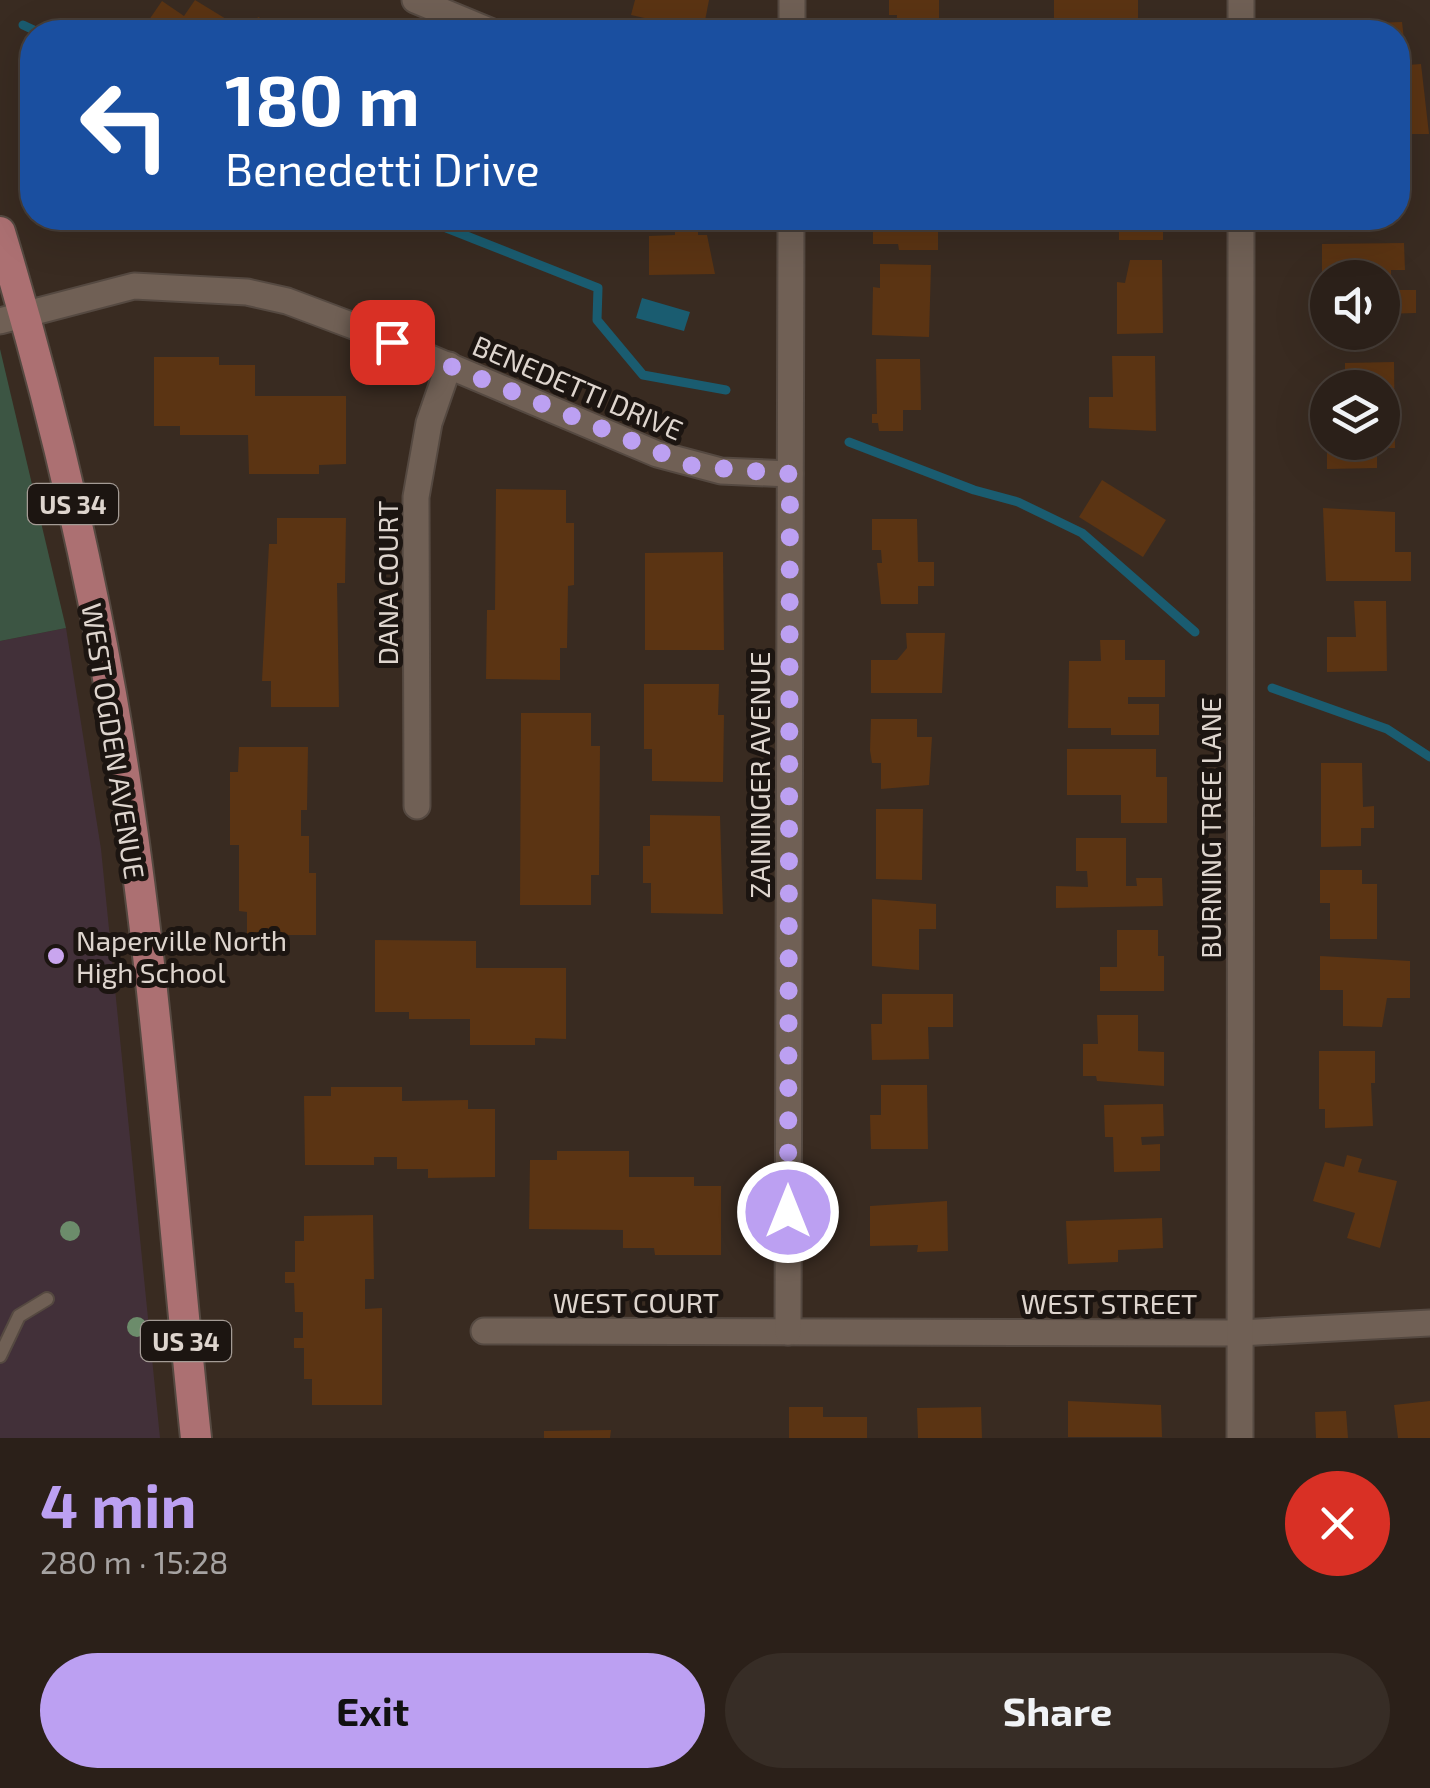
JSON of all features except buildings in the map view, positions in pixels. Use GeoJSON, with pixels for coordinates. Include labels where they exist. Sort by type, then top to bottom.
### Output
{"type":"FeatureCollection","features":[{"type":"Feature","properties":{"kind":"main road","name":"WEST OGDEN AVENUE"},"geometry":{"type":"LineString","coordinates":[[0,232],[13,318],[78,521],[114,714],[157,1054],[196,1438]]}},
{"type":"Feature","properties":{"kind":"street"},"geometry":{"type":"LineString","coordinates":[[416,0],[464,20]]}},
{"type":"Feature","properties":{"kind":"street","name":"ZAININGER AVENUE"},"geometry":{"type":"LineString","coordinates":[[788,1332],[791,230]]}},
{"type":"Feature","properties":{"kind":"street","name":"BURNING TREE LANE"},"geometry":{"type":"LineString","coordinates":[[1240,1438],[1241,230]]}},
{"type":"Feature","properties":{"kind":"street","name":"BENEDETTI DRIVE"},"geometry":{"type":"LineString","coordinates":[[13,318],[134,286],[246,292],[286,301],[693,466],[790,474]]}},
{"type":"Feature","properties":{"kind":"street","name":"DANA COURT"},"geometry":{"type":"LineString","coordinates":[[417,806],[416,498],[428,424],[449,366]]}},
{"type":"Feature","properties":{"kind":"street","name":"WEST STREET"},"geometry":{"type":"LineString","coordinates":[[788,1332],[1239,1333],[1430,1323]]}},
{"type":"Feature","properties":{"kind":"street","name":"WEST COURT"},"geometry":{"type":"LineString","coordinates":[[484,1331],[788,1332]]}},
{"type":"Feature","properties":{"kind":"lane"},"geometry":{"type":"LineString","coordinates":[[0,1356],[20,1316],[46,1299]]}},
{"type":"Feature","properties":{"kind":"shaded area","name":"Naperville North High School"},"geometry":{"type":"Polygon","coordinates":[[[66,628],[101,849],[160,1438],[0,1438],[0,641],[66,628]]]}},
{"type":"Feature","properties":{"kind":"green space"},"geometry":{"type":"Polygon","coordinates":[[[0,349],[66,628],[0,641],[0,349]]]}},
{"type":"Feature","properties":{"kind":"water"},"geometry":{"type":"Polygon","coordinates":[[[642,298],[690,312],[684,331],[636,318],[642,298]]]}},
{"type":"Feature","properties":{"kind":"waterway"},"geometry":{"type":"LineString","coordinates":[[451,230],[598,288],[597,320],[643,375],[726,390]]}},
{"type":"Feature","properties":{"kind":"waterway"},"geometry":{"type":"LineString","coordinates":[[849,442],[974,490],[1018,502],[1082,533],[1195,632]]}},
{"type":"Feature","properties":{"kind":"waterway"},"geometry":{"type":"LineString","coordinates":[[1272,688],[1387,729],[1430,757]]}},
{"type":"Feature","properties":{"kind":"place","name":"Naperville North High School"},"geometry":{"type":"Point","coordinates":[56,956]}},
{"type":"Feature","properties":{"kind":"route"},"geometry":{"type":"LineString","coordinates":[[392,342],[693,466],[790,474],[788,1212]]}}]}
